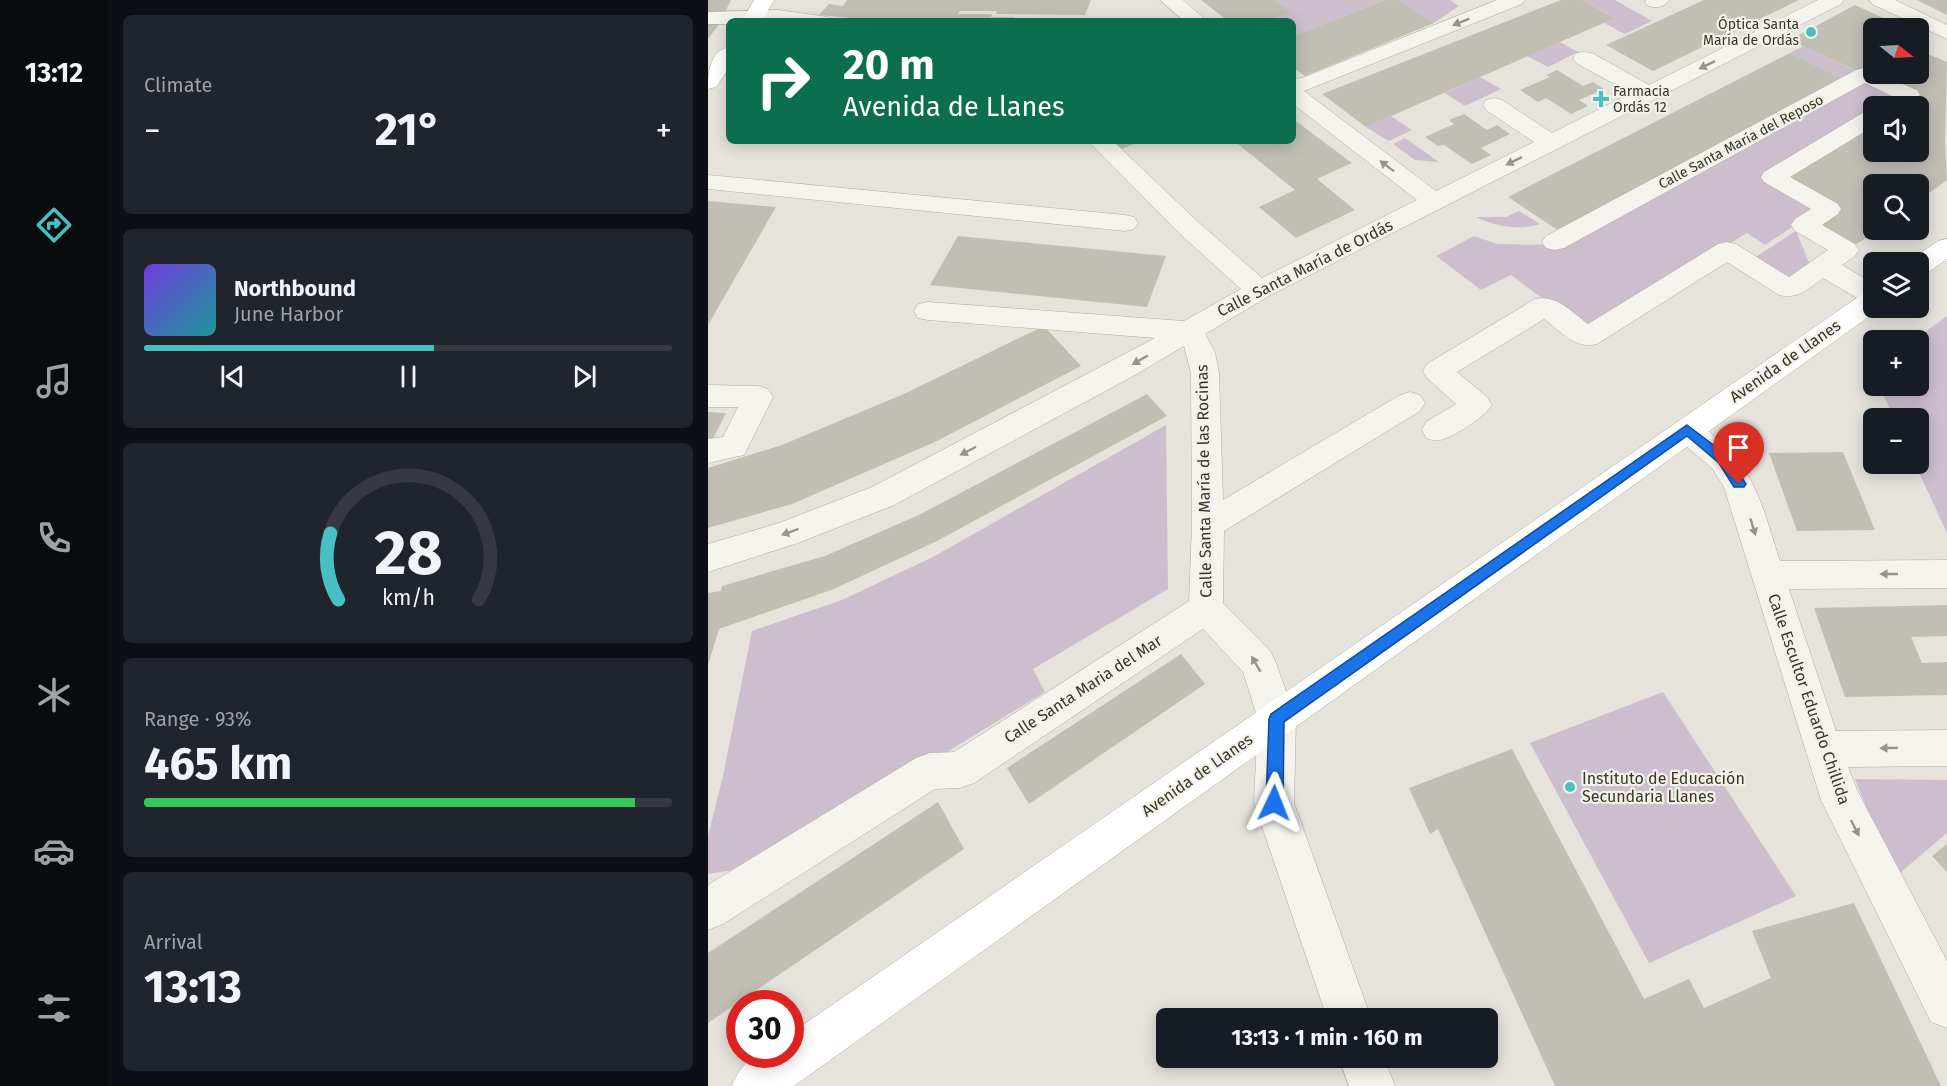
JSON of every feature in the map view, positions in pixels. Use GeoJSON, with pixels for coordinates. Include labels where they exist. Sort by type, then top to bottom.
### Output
{"type":"FeatureCollection","features":[{"type":"Feature","properties":{"kind":"main road"},"geometry":{"type":"LineString","coordinates":[[708,82],[726,57]]}},
{"type":"Feature","properties":{"kind":"main road"},"geometry":{"type":"LineString","coordinates":[[1929,259],[1947,247]]}},
{"type":"Feature","properties":{"kind":"main road","name":"Avenida de Llanes"},"geometry":{"type":"LineString","coordinates":[[755,1086],[1863,306]]}},
{"type":"Feature","properties":{"kind":"street"},"geometry":{"type":"LineString","coordinates":[[1170,0],[1193,18]]}},
{"type":"Feature","properties":{"kind":"street"},"geometry":{"type":"LineString","coordinates":[[1296,86],[1307,84],[1515,0]]}},
{"type":"Feature","properties":{"kind":"street","name":"Calle Santa María de Ordás"},"geometry":{"type":"LineString","coordinates":[[708,558],[786,534],[884,496],[1127,367],[1259,290],[1834,0]]}},
{"type":"Feature","properties":{"kind":"street"},"geometry":{"type":"LineString","coordinates":[[1879,0],[1947,33]]}},
{"type":"Feature","properties":{"kind":"street"},"geometry":{"type":"LineString","coordinates":[[708,18],[757,13],[796,18]]}},
{"type":"Feature","properties":{"kind":"street"},"geometry":{"type":"LineString","coordinates":[[1584,58],[1650,94]]}},
{"type":"Feature","properties":{"kind":"street","name":"Calle Santa María del Reposo"},"geometry":{"type":"LineString","coordinates":[[1555,242],[1864,75],[1909,95],[1907,96]]}},
{"type":"Feature","properties":{"kind":"street"},"geometry":{"type":"LineString","coordinates":[[1296,95],[1434,201]]}},
{"type":"Feature","properties":{"kind":"street"},"geometry":{"type":"LineString","coordinates":[[1494,105],[1552,142]]}},
{"type":"Feature","properties":{"kind":"street"},"geometry":{"type":"LineString","coordinates":[[1437,430],[1477,405],[1437,371],[1545,306],[1587,338],[1726,250],[1789,289],[1846,250],[1804,225],[1829,209],[1773,177],[1863,123]]}},
{"type":"Feature","properties":{"kind":"street"},"geometry":{"type":"LineString","coordinates":[[1103,144],[1188,228],[1259,290]]}},
{"type":"Feature","properties":{"kind":"street"},"geometry":{"type":"LineString","coordinates":[[708,182],[1125,223]]}},
{"type":"Feature","properties":{"kind":"street"},"geometry":{"type":"LineString","coordinates":[[1823,266],[1863,291]]}},
{"type":"Feature","properties":{"kind":"street"},"geometry":{"type":"LineString","coordinates":[[928,311],[1191,331]]}},
{"type":"Feature","properties":{"kind":"street","name":"Calle Santa María de las Rocinas"},"geometry":{"type":"LineString","coordinates":[[1191,331],[1201,352],[1205,373],[1208,525],[1206,608],[1258,663],[1277,719]]}},
{"type":"Feature","properties":{"kind":"street"},"geometry":{"type":"LineString","coordinates":[[708,396],[758,397],[733,447],[708,451]]}},
{"type":"Feature","properties":{"kind":"street"},"geometry":{"type":"LineString","coordinates":[[1208,525],[1410,403]]}},
{"type":"Feature","properties":{"kind":"street","name":"Calle Escultor Eduardo Chillida"},"geometry":{"type":"LineString","coordinates":[[1687,430],[1723,460],[1739,484],[1841,800],[1947,1006]]}},
{"type":"Feature","properties":{"kind":"street"},"geometry":{"type":"LineString","coordinates":[[1767,575],[1947,574]]}},
{"type":"Feature","properties":{"kind":"street","name":"Calle Santa Maria del Mar"},"geometry":{"type":"LineString","coordinates":[[708,909],[930,771],[960,770],[1206,608]]}},
{"type":"Feature","properties":{"kind":"street"},"geometry":{"type":"LineString","coordinates":[[1277,719],[1274,803],[1346,1008]]}},
{"type":"Feature","properties":{"kind":"street"},"geometry":{"type":"LineString","coordinates":[[1823,749],[1947,748]]}},
{"type":"Feature","properties":{"kind":"street"},"geometry":{"type":"LineString","coordinates":[[1366,1068],[1372,1086]]}},
{"type":"Feature","properties":{"kind":"shaded area"},"geometry":{"type":"Polygon","coordinates":[[[1274,0],[1385,0],[1296,35],[1296,18],[1274,18],[1290,12],[1274,0]]]}},
{"type":"Feature","properties":{"kind":"shaded area"},"geometry":{"type":"Polygon","coordinates":[[[1399,0],[1450,0],[1459,6],[1434,23],[1399,0]]]}},
{"type":"Feature","properties":{"kind":"shaded area"},"geometry":{"type":"Polygon","coordinates":[[[1583,0],[1615,0],[1652,21],[1625,34],[1604,23],[1614,17],[1583,0]]]}},
{"type":"Feature","properties":{"kind":"shaded area"},"geometry":{"type":"Polygon","coordinates":[[[1560,42],[1578,52],[1548,67],[1527,56],[1560,42]]]}},
{"type":"Feature","properties":{"kind":"shaded area"},"geometry":{"type":"Polygon","coordinates":[[[1804,46],[1863,76],[1850,83],[1790,53],[1804,46]]]}},
{"type":"Feature","properties":{"kind":"shaded area"},"geometry":{"type":"Polygon","coordinates":[[[1480,77],[1501,89],[1465,106],[1445,93],[1480,77]]]}},
{"type":"Feature","properties":{"kind":"shaded area"},"geometry":{"type":"Polygon","coordinates":[[[1863,79],[1863,84],[1877,84],[1902,95],[1863,96],[1863,130],[1821,208],[1765,245],[1747,233],[1586,331],[1511,275],[1481,290],[1436,256],[1474,236],[1497,244],[1556,245],[1863,79]]]}},
{"type":"Feature","properties":{"kind":"shaded area"},"geometry":{"type":"Polygon","coordinates":[[[1391,116],[1412,130],[1389,141],[1366,127],[1391,116]]]}},
{"type":"Feature","properties":{"kind":"shaded area"},"geometry":{"type":"Polygon","coordinates":[[[1405,138],[1439,162],[1415,160],[1393,144],[1405,138]]]}},
{"type":"Feature","properties":{"kind":"shaded area"},"geometry":{"type":"Polygon","coordinates":[[[1519,211],[1540,224],[1507,227],[1476,217],[1506,217],[1519,211]]]}},
{"type":"Feature","properties":{"kind":"shaded area"},"geometry":{"type":"Polygon","coordinates":[[[1796,231],[1813,272],[1797,283],[1754,258],[1796,231]]]}},
{"type":"Feature","properties":{"kind":"shaded area"},"geometry":{"type":"Polygon","coordinates":[[[1947,316],[1947,533],[1920,474],[1929,474],[1929,408],[1889,408],[1884,396],[1929,396],[1928,330],[1947,316]]]}},
{"type":"Feature","properties":{"kind":"shaded area"},"geometry":{"type":"Polygon","coordinates":[[[1166,425],[1168,589],[1033,669],[1045,692],[939,757],[747,868],[708,874],[708,836],[723,776],[752,631],[842,600],[933,557],[1166,425]]]}},
{"type":"Feature","properties":{"kind":"shaded area"},"geometry":{"type":"Polygon","coordinates":[[[1663,692],[1796,896],[1649,963],[1530,743],[1663,692]]]}},
{"type":"Feature","properties":{"kind":"shaded area"},"geometry":{"type":"Polygon","coordinates":[[[1855,779],[1947,780],[1947,833],[1894,878],[1855,779]]]}},
{"type":"Feature","properties":{"kind":"building"},"geometry":{"type":"Polygon","coordinates":[[[708,0],[731,0],[725,12],[708,13],[708,0]]]}},
{"type":"Feature","properties":{"kind":"building"},"geometry":{"type":"Polygon","coordinates":[[[847,0],[1091,0],[1085,15],[996,14],[997,11],[960,11],[958,14],[1015,17],[851,18],[819,15],[829,4],[843,6],[847,0]]]}},
{"type":"Feature","properties":{"kind":"building"},"geometry":{"type":"Polygon","coordinates":[[[1201,0],[1274,0],[1291,12],[1274,18],[1224,18],[1201,0]]]}},
{"type":"Feature","properties":{"kind":"building"},"geometry":{"type":"Polygon","coordinates":[[[1385,0],[1399,0],[1434,23],[1305,76],[1296,69],[1296,35],[1385,0]]]}},
{"type":"Feature","properties":{"kind":"building"},"geometry":{"type":"Polygon","coordinates":[[[1561,0],[1583,0],[1615,18],[1366,127],[1322,94],[1561,0]]]}},
{"type":"Feature","properties":{"kind":"building"},"geometry":{"type":"Polygon","coordinates":[[[1704,0],[1799,0],[1653,71],[1606,45],[1704,0]]]}},
{"type":"Feature","properties":{"kind":"building"},"geometry":{"type":"Polygon","coordinates":[[[1917,0],[1947,0],[1947,15],[1917,0]]]}},
{"type":"Feature","properties":{"kind":"building"},"geometry":{"type":"Polygon","coordinates":[[[1855,5],[1883,18],[1863,18],[1863,74],[1790,40],[1855,5]]]}},
{"type":"Feature","properties":{"kind":"building"},"geometry":{"type":"Polygon","coordinates":[[[708,22],[720,23],[708,39],[708,22]]]}},
{"type":"Feature","properties":{"kind":"building"},"geometry":{"type":"Polygon","coordinates":[[[1790,53],[1841,78],[1562,233],[1508,197],[1790,53]]]}},
{"type":"Feature","properties":{"kind":"building"},"geometry":{"type":"Polygon","coordinates":[[[1929,55],[1947,62],[1945,144],[1947,180],[1929,193],[1929,174],[1863,174],[1863,240],[1846,250],[1804,225],[1829,209],[1773,177],[1863,123],[1863,162],[1929,162],[1929,96],[1907,96],[1909,95],[1885,84],[1929,84],[1929,55]]]}},
{"type":"Feature","properties":{"kind":"building"},"geometry":{"type":"Polygon","coordinates":[[[1557,70],[1583,86],[1593,82],[1604,89],[1579,100],[1588,106],[1571,114],[1546,98],[1538,102],[1520,90],[1550,77],[1546,75],[1557,70]]]}},
{"type":"Feature","properties":{"kind":"building"},"geometry":{"type":"Polygon","coordinates":[[[1464,114],[1487,130],[1497,125],[1510,134],[1481,148],[1491,155],[1472,164],[1444,145],[1438,146],[1425,137],[1454,124],[1449,120],[1464,114]]]}},
{"type":"Feature","properties":{"kind":"building"},"geometry":{"type":"Polygon","coordinates":[[[1296,121],[1352,163],[1317,179],[1355,210],[1296,238],[1259,207],[1295,190],[1238,144],[1296,144],[1296,121]]]}},
{"type":"Feature","properties":{"kind":"building"},"geometry":{"type":"Polygon","coordinates":[[[1116,144],[1134,144],[1122,149],[1116,144]]]}},
{"type":"Feature","properties":{"kind":"building"},"geometry":{"type":"Polygon","coordinates":[[[708,201],[776,207],[708,325],[708,201]]]}},
{"type":"Feature","properties":{"kind":"building"},"geometry":{"type":"Polygon","coordinates":[[[958,236],[1166,256],[1147,307],[930,285],[958,236]]]}},
{"type":"Feature","properties":{"kind":"building"},"geometry":{"type":"Polygon","coordinates":[[[1044,326],[1081,366],[937,441],[792,504],[708,528],[708,468],[782,445],[906,393],[1044,326]]]}},
{"type":"Feature","properties":{"kind":"building"},"geometry":{"type":"Polygon","coordinates":[[[1147,394],[1167,416],[937,541],[834,589],[719,629],[708,665],[708,593],[721,591],[722,586],[825,556],[921,514],[1147,394]]]}},
{"type":"Feature","properties":{"kind":"building"},"geometry":{"type":"Polygon","coordinates":[[[708,412],[726,413],[713,439],[708,438],[708,412]]]}},
{"type":"Feature","properties":{"kind":"building"},"geometry":{"type":"Polygon","coordinates":[[[1843,452],[1875,530],[1797,531],[1769,453],[1843,452]]]}},
{"type":"Feature","properties":{"kind":"building"},"geometry":{"type":"Polygon","coordinates":[[[1947,605],[1947,636],[1911,637],[1922,663],[1947,662],[1947,695],[1845,697],[1814,608],[1947,605]]]}},
{"type":"Feature","properties":{"kind":"building"},"geometry":{"type":"Polygon","coordinates":[[[1181,654],[1205,684],[1029,804],[1007,768],[1181,654]]]}},
{"type":"Feature","properties":{"kind":"building"},"geometry":{"type":"Polygon","coordinates":[[[1512,749],[1644,999],[1689,979],[1704,1008],[1771,978],[1752,931],[1854,903],[1941,1086],[1555,1086],[1438,829],[1430,834],[1409,788],[1512,749]]]}},
{"type":"Feature","properties":{"kind":"building"},"geometry":{"type":"Polygon","coordinates":[[[938,802],[964,849],[757,990],[726,990],[726,1011],[708,1023],[708,953],[938,802]]]}},
{"type":"Feature","properties":{"kind":"building"},"geometry":{"type":"Polygon","coordinates":[[[1947,844],[1947,872],[1932,856],[1947,844]]]}},
{"type":"Feature","properties":{"kind":"place","name":"Óptica Santa María de Ordás"},"geometry":{"type":"Point","coordinates":[1811,32]}},
{"type":"Feature","properties":{"kind":"place","name":"Farmacia Ordás 12"},"geometry":{"type":"Point","coordinates":[1601,99]}},
{"type":"Feature","properties":{"kind":"place","name":"Instituto de Educación Secundaria Llanes"},"geometry":{"type":"Point","coordinates":[1570,787]}},
{"type":"Feature","properties":{"kind":"route"},"geometry":{"type":"LineString","coordinates":[[1274,803],[1277,719],[1687,430],[1723,460],[1739,484]]}}]}
